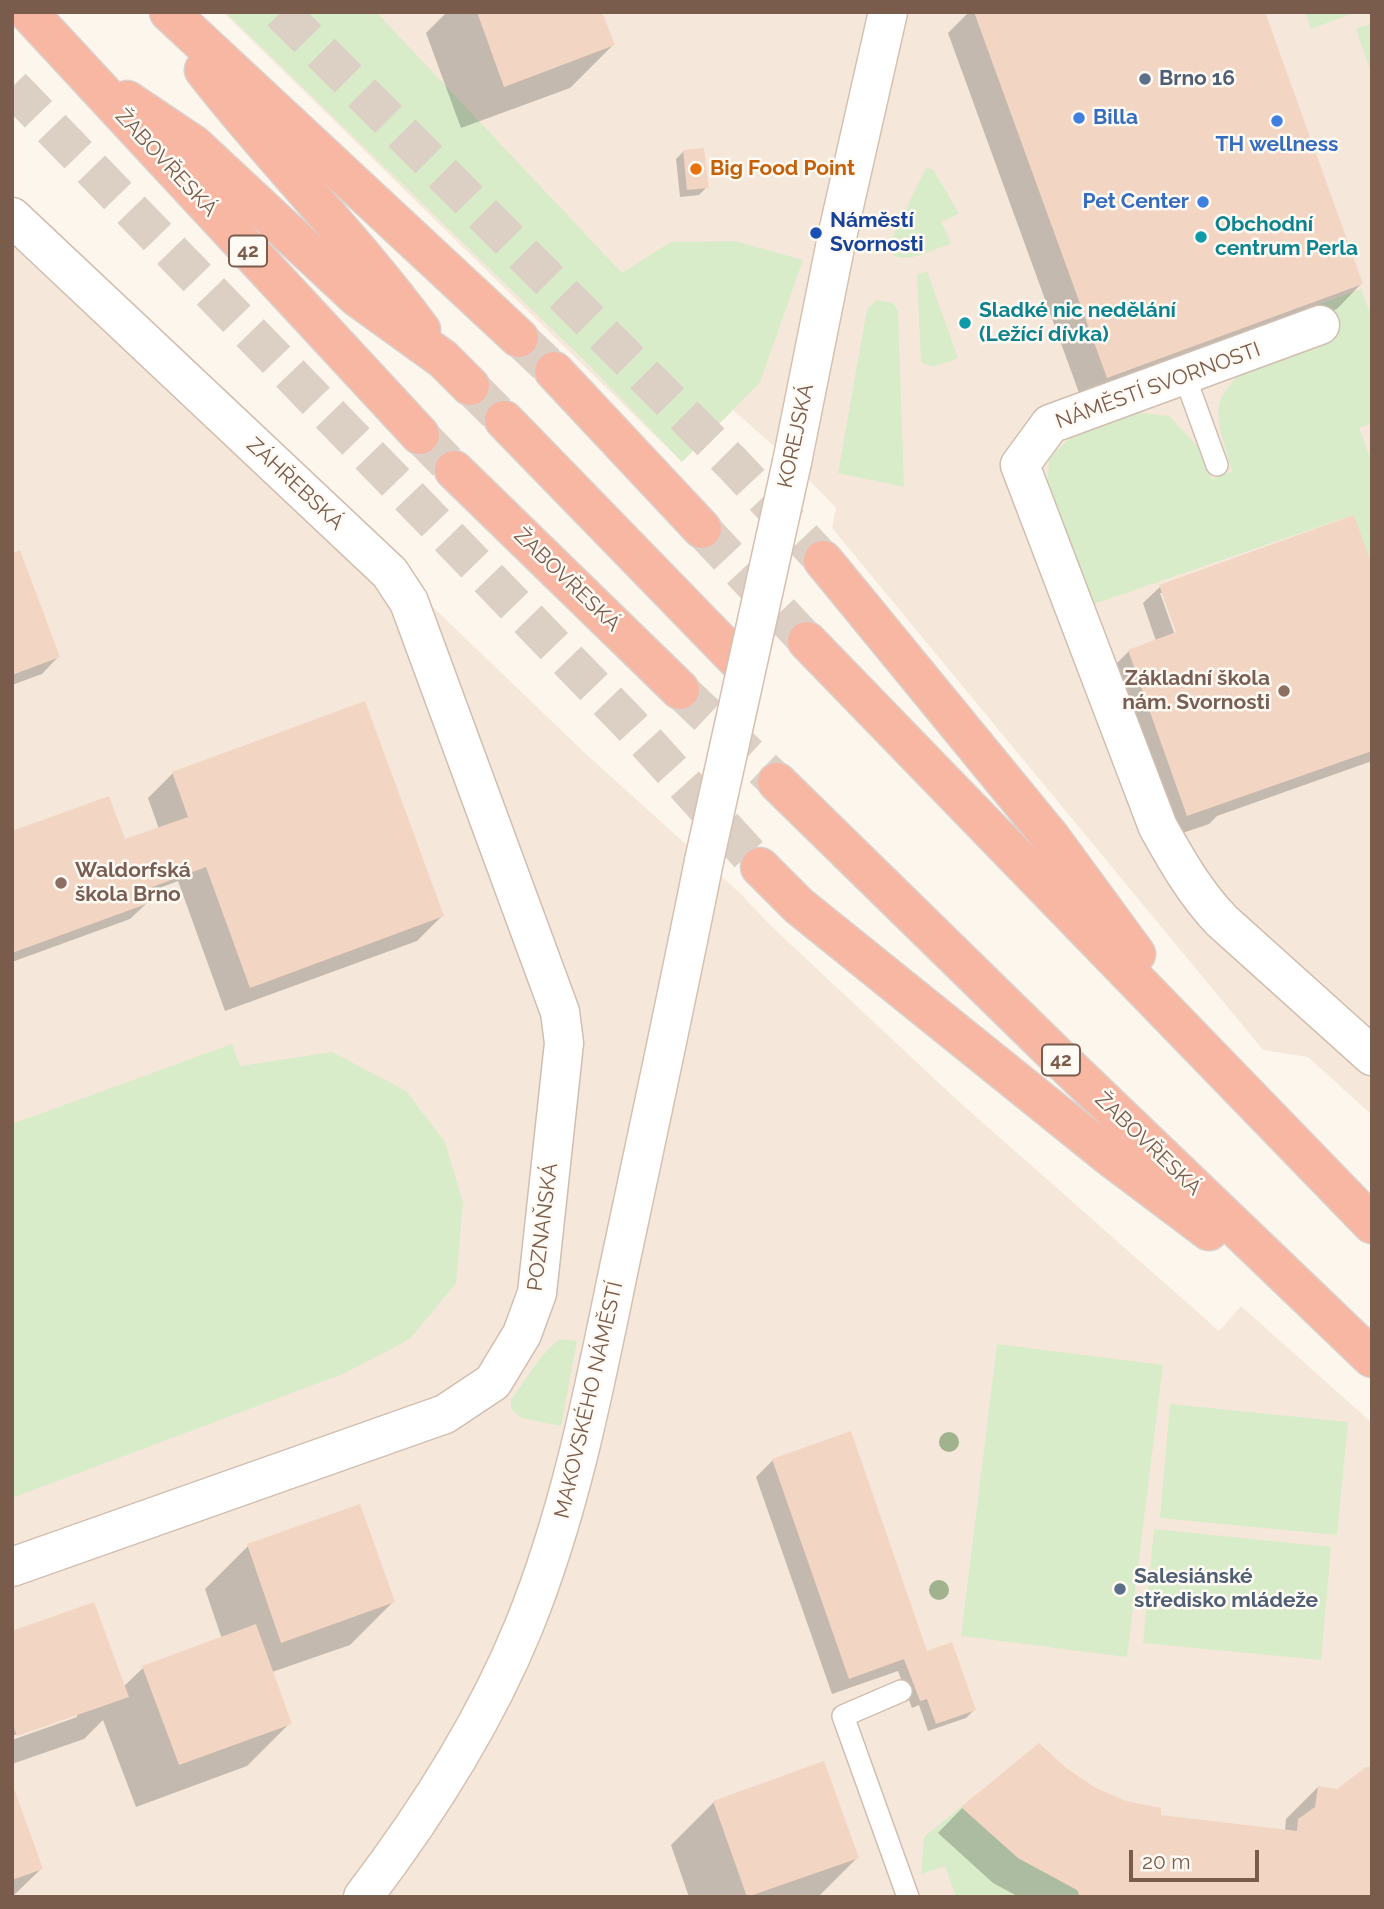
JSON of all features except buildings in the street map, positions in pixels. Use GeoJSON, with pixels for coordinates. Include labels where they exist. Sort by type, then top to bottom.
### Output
{"type":"FeatureCollection","features":[{"type":"Feature","properties":{"kind":"highway","name":"ŽABOVŘESKÁ"},"geometry":{"type":"LineString","coordinates":[[27,12],[420,435]]}},
{"type":"Feature","properties":{"kind":"highway","name":"42"},"geometry":{"type":"LineString","coordinates":[[160,12],[226,98],[313,202],[379,274],[443,359],[470,386]]}},
{"type":"Feature","properties":{"kind":"highway"},"geometry":{"type":"LineString","coordinates":[[169,12],[519,338]]}},
{"type":"Feature","properties":{"kind":"highway","name":"42"},"geometry":{"type":"LineString","coordinates":[[75,66],[194,145],[357,297],[443,359]]}},
{"type":"Feature","properties":{"kind":"highway"},"geometry":{"type":"LineString","coordinates":[[554,372],[702,529]]}},
{"type":"Feature","properties":{"kind":"highway"},"geometry":{"type":"LineString","coordinates":[[504,420],[746,669]]}},
{"type":"Feature","properties":{"kind":"highway","name":"ŽABOVŘESKÁ"},"geometry":{"type":"LineString","coordinates":[[454,470],[680,690]]}},
{"type":"Feature","properties":{"kind":"highway"},"geometry":{"type":"LineString","coordinates":[[823,560],[1051,838],[1226,1077]]}},
{"type":"Feature","properties":{"kind":"highway"},"geometry":{"type":"LineString","coordinates":[[807,641],[1226,1077],[1372,1224]]}},
{"type":"Feature","properties":{"kind":"highway","name":"ŽABOVŘESKÁ"},"geometry":{"type":"LineString","coordinates":[[777,782],[1360,1347]]}},
{"type":"Feature","properties":{"kind":"highway","name":"42"},"geometry":{"type":"LineString","coordinates":[[760,867],[800,906],[1108,1155],[1360,1347]]}},
{"type":"Feature","properties":{"kind":"street","name":"KOREJSKÁ"},"geometry":{"type":"LineString","coordinates":[[704,861],[888,12]]}},
{"type":"Feature","properties":{"kind":"street","name":"ZÁHŘEBSKÁ"},"geometry":{"type":"LineString","coordinates":[[12,217],[390,573],[409,602],[488,811]]}},
{"type":"Feature","properties":{"kind":"street","name":"NÁMĚSTÍ SVORNOSTI"},"geometry":{"type":"LineString","coordinates":[[1320,325],[1185,377],[1050,424],[1020,465],[1158,827],[1206,904],[1252,950],[1372,1056]]}},
{"type":"Feature","properties":{"kind":"street","name":"POZNAŇSKÁ"},"geometry":{"type":"LineString","coordinates":[[12,1567],[445,1414],[493,1382],[522,1334],[537,1293],[564,1043],[560,1012],[488,811]]}},
{"type":"Feature","properties":{"kind":"street","name":"MAKOVSKÉHO NÁMĚSTÍ"},"geometry":{"type":"LineString","coordinates":[[363,1897],[430,1806],[456,1762],[523,1628],[548,1561],[582,1442],[704,861]]}},
{"type":"Feature","properties":{"kind":"lane"},"geometry":{"type":"LineString","coordinates":[[1185,377],[1217,465]]}},
{"type":"Feature","properties":{"kind":"lane"},"geometry":{"type":"LineString","coordinates":[[901,1691],[844,1716],[908,1897]]}},
{"type":"Feature","properties":{"kind":"shaded area"},"geometry":{"type":"Polygon","coordinates":[[[223,12],[1372,12],[1372,1115],[1308,1057],[1263,1050],[832,528],[836,508],[792,462],[733,410],[682,462],[223,12]]]}},
{"type":"Feature","properties":{"kind":"shaded area"},"geometry":{"type":"Polygon","coordinates":[[[12,203],[586,754],[741,894],[769,924],[956,1099],[1219,1331],[1241,1306],[1372,1423],[1372,1897],[12,1897],[12,203]]]}},
{"type":"Feature","properties":{"kind":"green space"},"geometry":{"type":"Polygon","coordinates":[[[225,12],[376,12],[622,273],[671,242],[735,241],[803,260],[760,382],[682,462],[587,363],[225,12]]]}},
{"type":"Feature","properties":{"kind":"green space"},"geometry":{"type":"Polygon","coordinates":[[[1305,12],[1357,12],[1311,29],[1305,12]]]}},
{"type":"Feature","properties":{"kind":"green space"},"geometry":{"type":"Polygon","coordinates":[[[1372,23],[1372,75],[1356,29],[1372,23]]]}},
{"type":"Feature","properties":{"kind":"green space"},"geometry":{"type":"Polygon","coordinates":[[[926,168],[933,169],[959,214],[941,222],[951,243],[920,255],[897,257],[890,253],[889,244],[926,168]]]}},
{"type":"Feature","properties":{"kind":"green space"},"geometry":{"type":"Polygon","coordinates":[[[927,271],[958,358],[933,367],[921,362],[917,275],[927,271]]]}},
{"type":"Feature","properties":{"kind":"green space"},"geometry":{"type":"Polygon","coordinates":[[[1361,289],[1372,318],[1372,423],[1359,428],[1372,463],[1372,566],[1353,515],[1082,608],[1046,508],[1049,459],[1090,421],[1113,413],[1128,412],[1169,416],[1200,449],[1212,479],[1232,471],[1221,433],[1219,407],[1230,384],[1262,357],[1200,353],[1196,349],[1361,289]]]}},
{"type":"Feature","properties":{"kind":"green space"},"geometry":{"type":"Polygon","coordinates":[[[877,300],[893,303],[898,311],[904,487],[838,473],[867,309],[877,300]]]}},
{"type":"Feature","properties":{"kind":"green space"},"geometry":{"type":"Polygon","coordinates":[[[232,1044],[240,1066],[332,1052],[406,1091],[445,1142],[463,1203],[456,1283],[410,1339],[345,1373],[12,1498],[12,1461],[16,1460],[12,1458],[12,1124],[232,1044]]]}},
{"type":"Feature","properties":{"kind":"green space"},"geometry":{"type":"Polygon","coordinates":[[[561,1339],[577,1341],[561,1426],[522,1418],[511,1409],[511,1399],[541,1358],[561,1339]]]}},
{"type":"Feature","properties":{"kind":"green space"},"geometry":{"type":"Polygon","coordinates":[[[997,1344],[1163,1365],[1127,1657],[961,1636],[997,1344]]]}},
{"type":"Feature","properties":{"kind":"green space"},"geometry":{"type":"Polygon","coordinates":[[[1170,1404],[1348,1422],[1337,1535],[1160,1518],[1170,1404]]]}},
{"type":"Feature","properties":{"kind":"green space"},"geometry":{"type":"Polygon","coordinates":[[[1154,1529],[1331,1547],[1321,1660],[1143,1643],[1154,1529]]]}},
{"type":"Feature","properties":{"kind":"green space"},"geometry":{"type":"Polygon","coordinates":[[[961,1807],[1018,1858],[1077,1890],[1083,1897],[956,1897],[945,1866],[921,1874],[924,1837],[961,1807]]]}},
{"type":"Feature","properties":{"kind":"tunnel"},"geometry":{"type":"LineString","coordinates":[[281,12],[733,464],[823,560]]}},
{"type":"Feature","properties":{"kind":"tunnel"},"geometry":{"type":"LineString","coordinates":[[12,87],[629,723],[760,867]]}},
{"type":"Feature","properties":{"kind":"tunnel"},"geometry":{"type":"LineString","coordinates":[[519,338],[554,371]]}},
{"type":"Feature","properties":{"kind":"tunnel"},"geometry":{"type":"LineString","coordinates":[[470,386],[504,420]]}},
{"type":"Feature","properties":{"kind":"tunnel"},"geometry":{"type":"LineString","coordinates":[[420,435],[454,470]]}},
{"type":"Feature","properties":{"kind":"tunnel"},"geometry":{"type":"LineString","coordinates":[[702,529],[807,641]]}},
{"type":"Feature","properties":{"kind":"tunnel"},"geometry":{"type":"LineString","coordinates":[[680,690],[777,782]]}},
{"type":"Feature","properties":{"kind":"place","name":"Brno 16"},"geometry":{"type":"Point","coordinates":[1145,79]}},
{"type":"Feature","properties":{"kind":"place","name":"Billa"},"geometry":{"type":"Point","coordinates":[1079,118]}},
{"type":"Feature","properties":{"kind":"place","name":"TH wellness"},"geometry":{"type":"Point","coordinates":[1277,121]}},
{"type":"Feature","properties":{"kind":"place","name":"Big Food Point"},"geometry":{"type":"Point","coordinates":[696,169]}},
{"type":"Feature","properties":{"kind":"place","name":"Pet Center"},"geometry":{"type":"Point","coordinates":[1203,202]}},
{"type":"Feature","properties":{"kind":"place","name":"Náměstí Svornosti"},"geometry":{"type":"Point","coordinates":[816,233]}},
{"type":"Feature","properties":{"kind":"place","name":"Obchodní centrum Perla"},"geometry":{"type":"Point","coordinates":[1201,237]}},
{"type":"Feature","properties":{"kind":"place","name":"Sladké nic nedělání (Ležící dívka)"},"geometry":{"type":"Point","coordinates":[965,323]}},
{"type":"Feature","properties":{"kind":"place","name":"Základní škola nám. Svornosti"},"geometry":{"type":"Point","coordinates":[1284,691]}},
{"type":"Feature","properties":{"kind":"place","name":"Waldorfská škola Brno"},"geometry":{"type":"Point","coordinates":[61,883]}},
{"type":"Feature","properties":{"kind":"place","name":"Salesiánské středisko mládeže"},"geometry":{"type":"Point","coordinates":[1120,1589]}}]}
